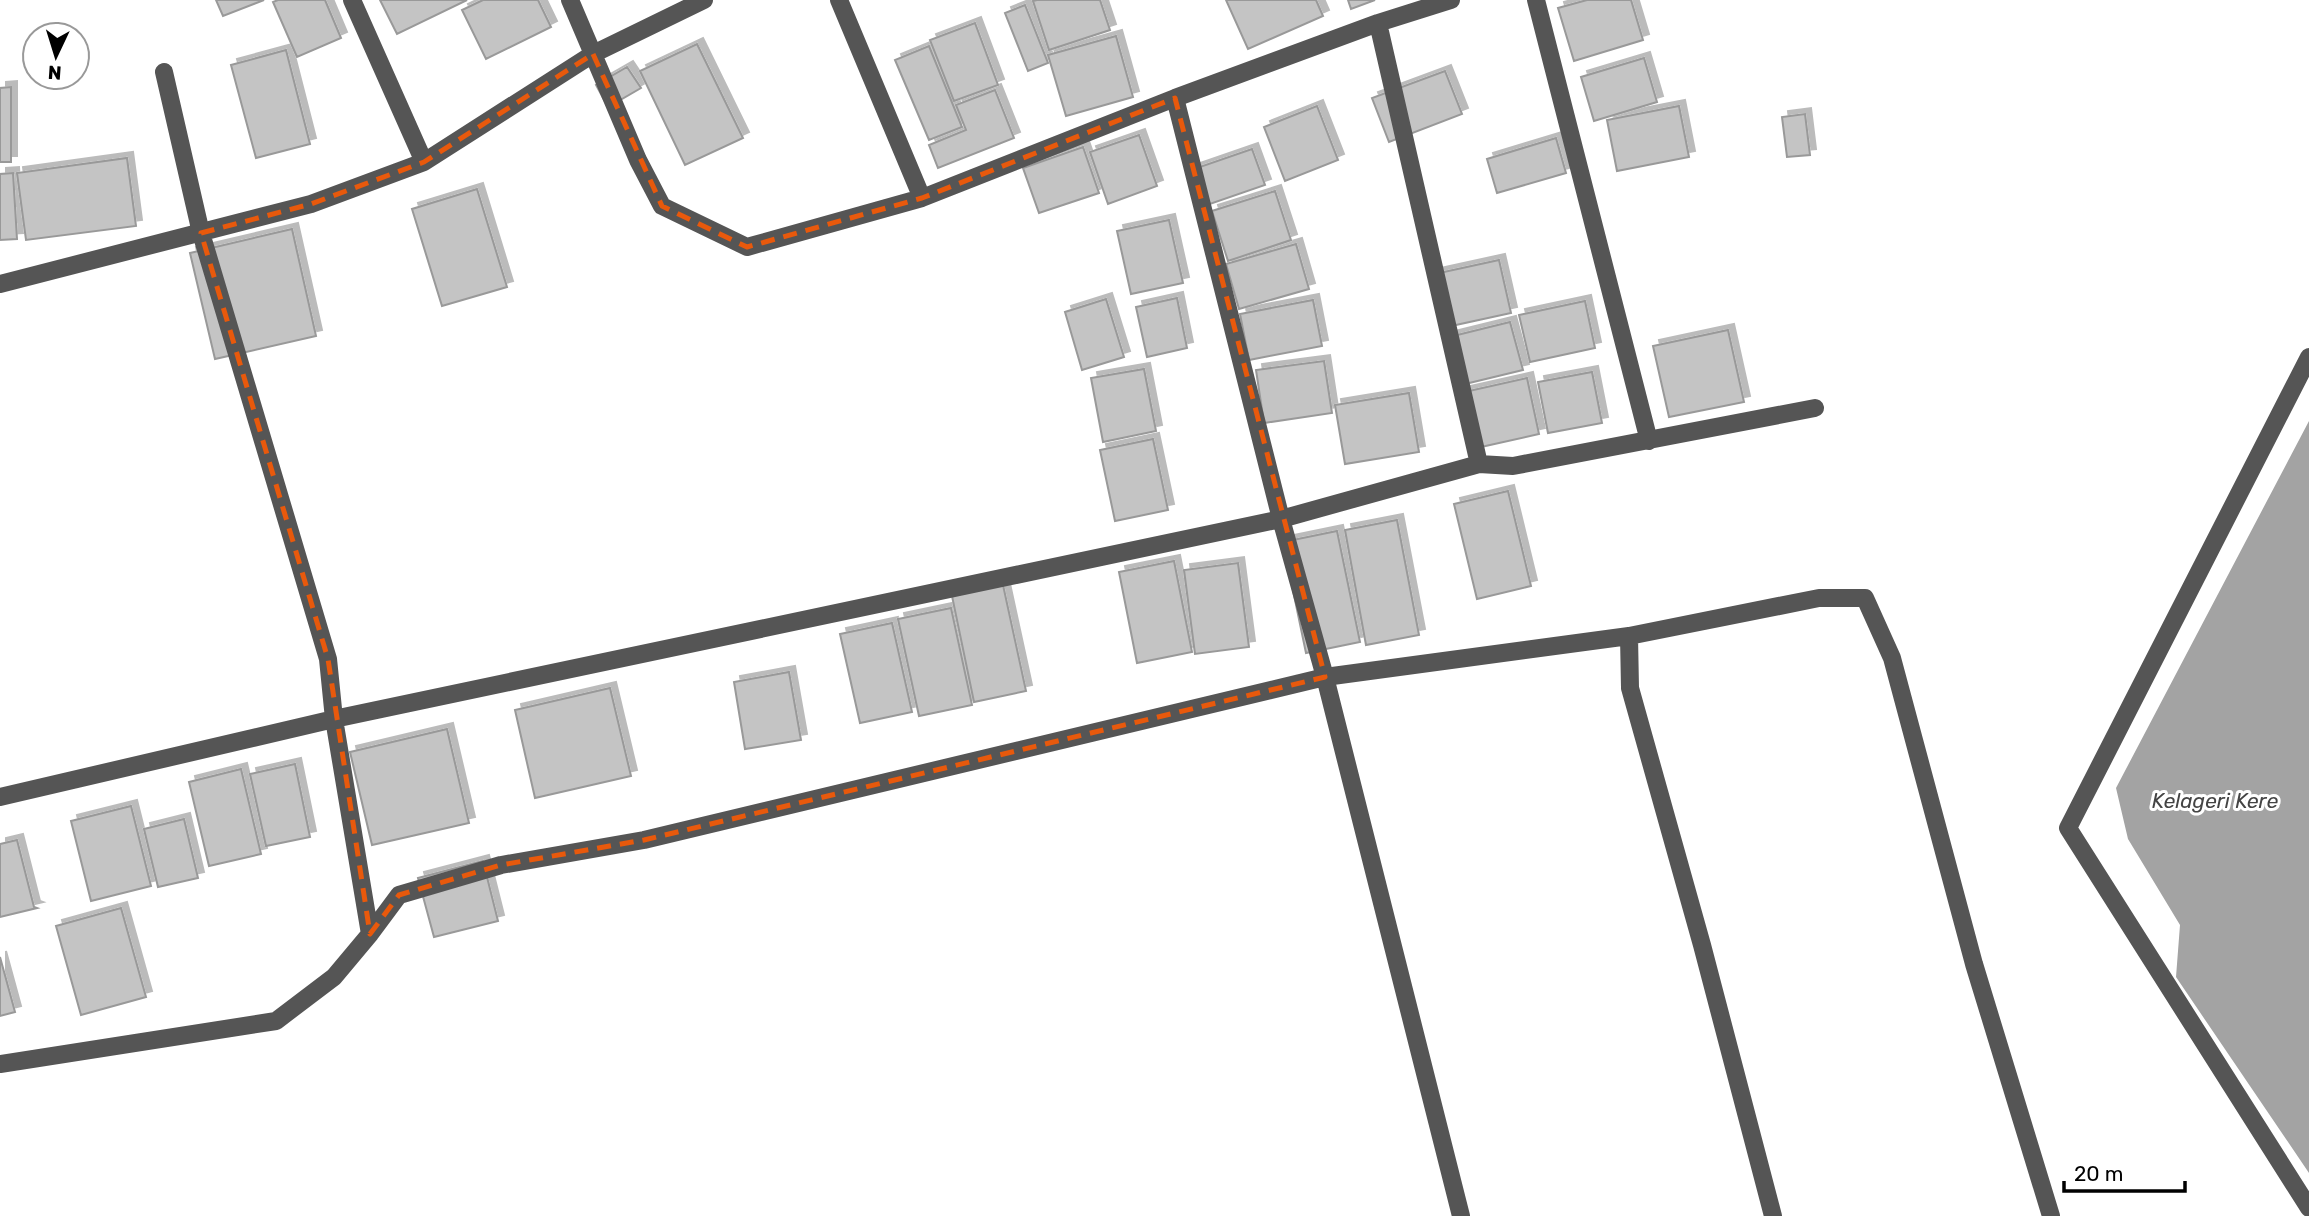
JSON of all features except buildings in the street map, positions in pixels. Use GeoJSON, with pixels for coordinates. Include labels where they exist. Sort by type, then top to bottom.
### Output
{"type":"FeatureCollection","features":[{"type":"Feature","properties":{"kind":"street"},"geometry":{"type":"LineString","coordinates":[[352,0],[424,162]]}},
{"type":"Feature","properties":{"kind":"street"},"geometry":{"type":"LineString","coordinates":[[570,0],[638,160],[662,206],[747,247],[922,198],[1175,98],[1378,23],[1451,0]]}},
{"type":"Feature","properties":{"kind":"street"},"geometry":{"type":"LineString","coordinates":[[0,284],[311,204],[424,162],[593,54],[704,0]]}},
{"type":"Feature","properties":{"kind":"street"},"geometry":{"type":"LineString","coordinates":[[839,0],[922,198]]}},
{"type":"Feature","properties":{"kind":"street"},"geometry":{"type":"LineString","coordinates":[[1536,0],[1649,441]]}},
{"type":"Feature","properties":{"kind":"street"},"geometry":{"type":"LineString","coordinates":[[1378,23],[1479,464]]}},
{"type":"Feature","properties":{"kind":"street"},"geometry":{"type":"LineString","coordinates":[[164,72],[201,233],[328,659],[334,719],[370,934]]}},
{"type":"Feature","properties":{"kind":"street"},"geometry":{"type":"LineString","coordinates":[[1175,98],[1461,1216]]}},
{"type":"Feature","properties":{"kind":"street"},"geometry":{"type":"LineString","coordinates":[[2309,357],[2068,828],[2309,1208]]}},
{"type":"Feature","properties":{"kind":"street"},"geometry":{"type":"LineString","coordinates":[[0,797],[334,719],[1281,519],[1479,464],[1513,466],[1815,408]]}},
{"type":"Feature","properties":{"kind":"street"},"geometry":{"type":"LineString","coordinates":[[0,1064],[276,1021],[334,977],[399,895],[501,865],[644,840],[1325,677],[1629,636],[1819,598],[1865,598],[1892,658],[1974,964],[2051,1216]]}},
{"type":"Feature","properties":{"kind":"street"},"geometry":{"type":"LineString","coordinates":[[1629,636],[1630,688],[1702,945],[1773,1216]]}},
{"type":"Feature","properties":{"kind":"highlighted area"},"geometry":{"type":"Polygon","coordinates":[[[593,54],[662,206],[747,247],[922,198],[1175,98],[1325,677],[644,840],[501,865],[399,895],[370,934],[328,659],[201,233],[311,204],[424,162],[593,54]]]}},
{"type":"Feature","properties":{"kind":"water","name":"Kelageri Kere"},"geometry":{"type":"Polygon","coordinates":[[[2309,421],[2309,1173],[2176,977],[2180,925],[2128,839],[2116,788],[2309,421]]]}}]}
